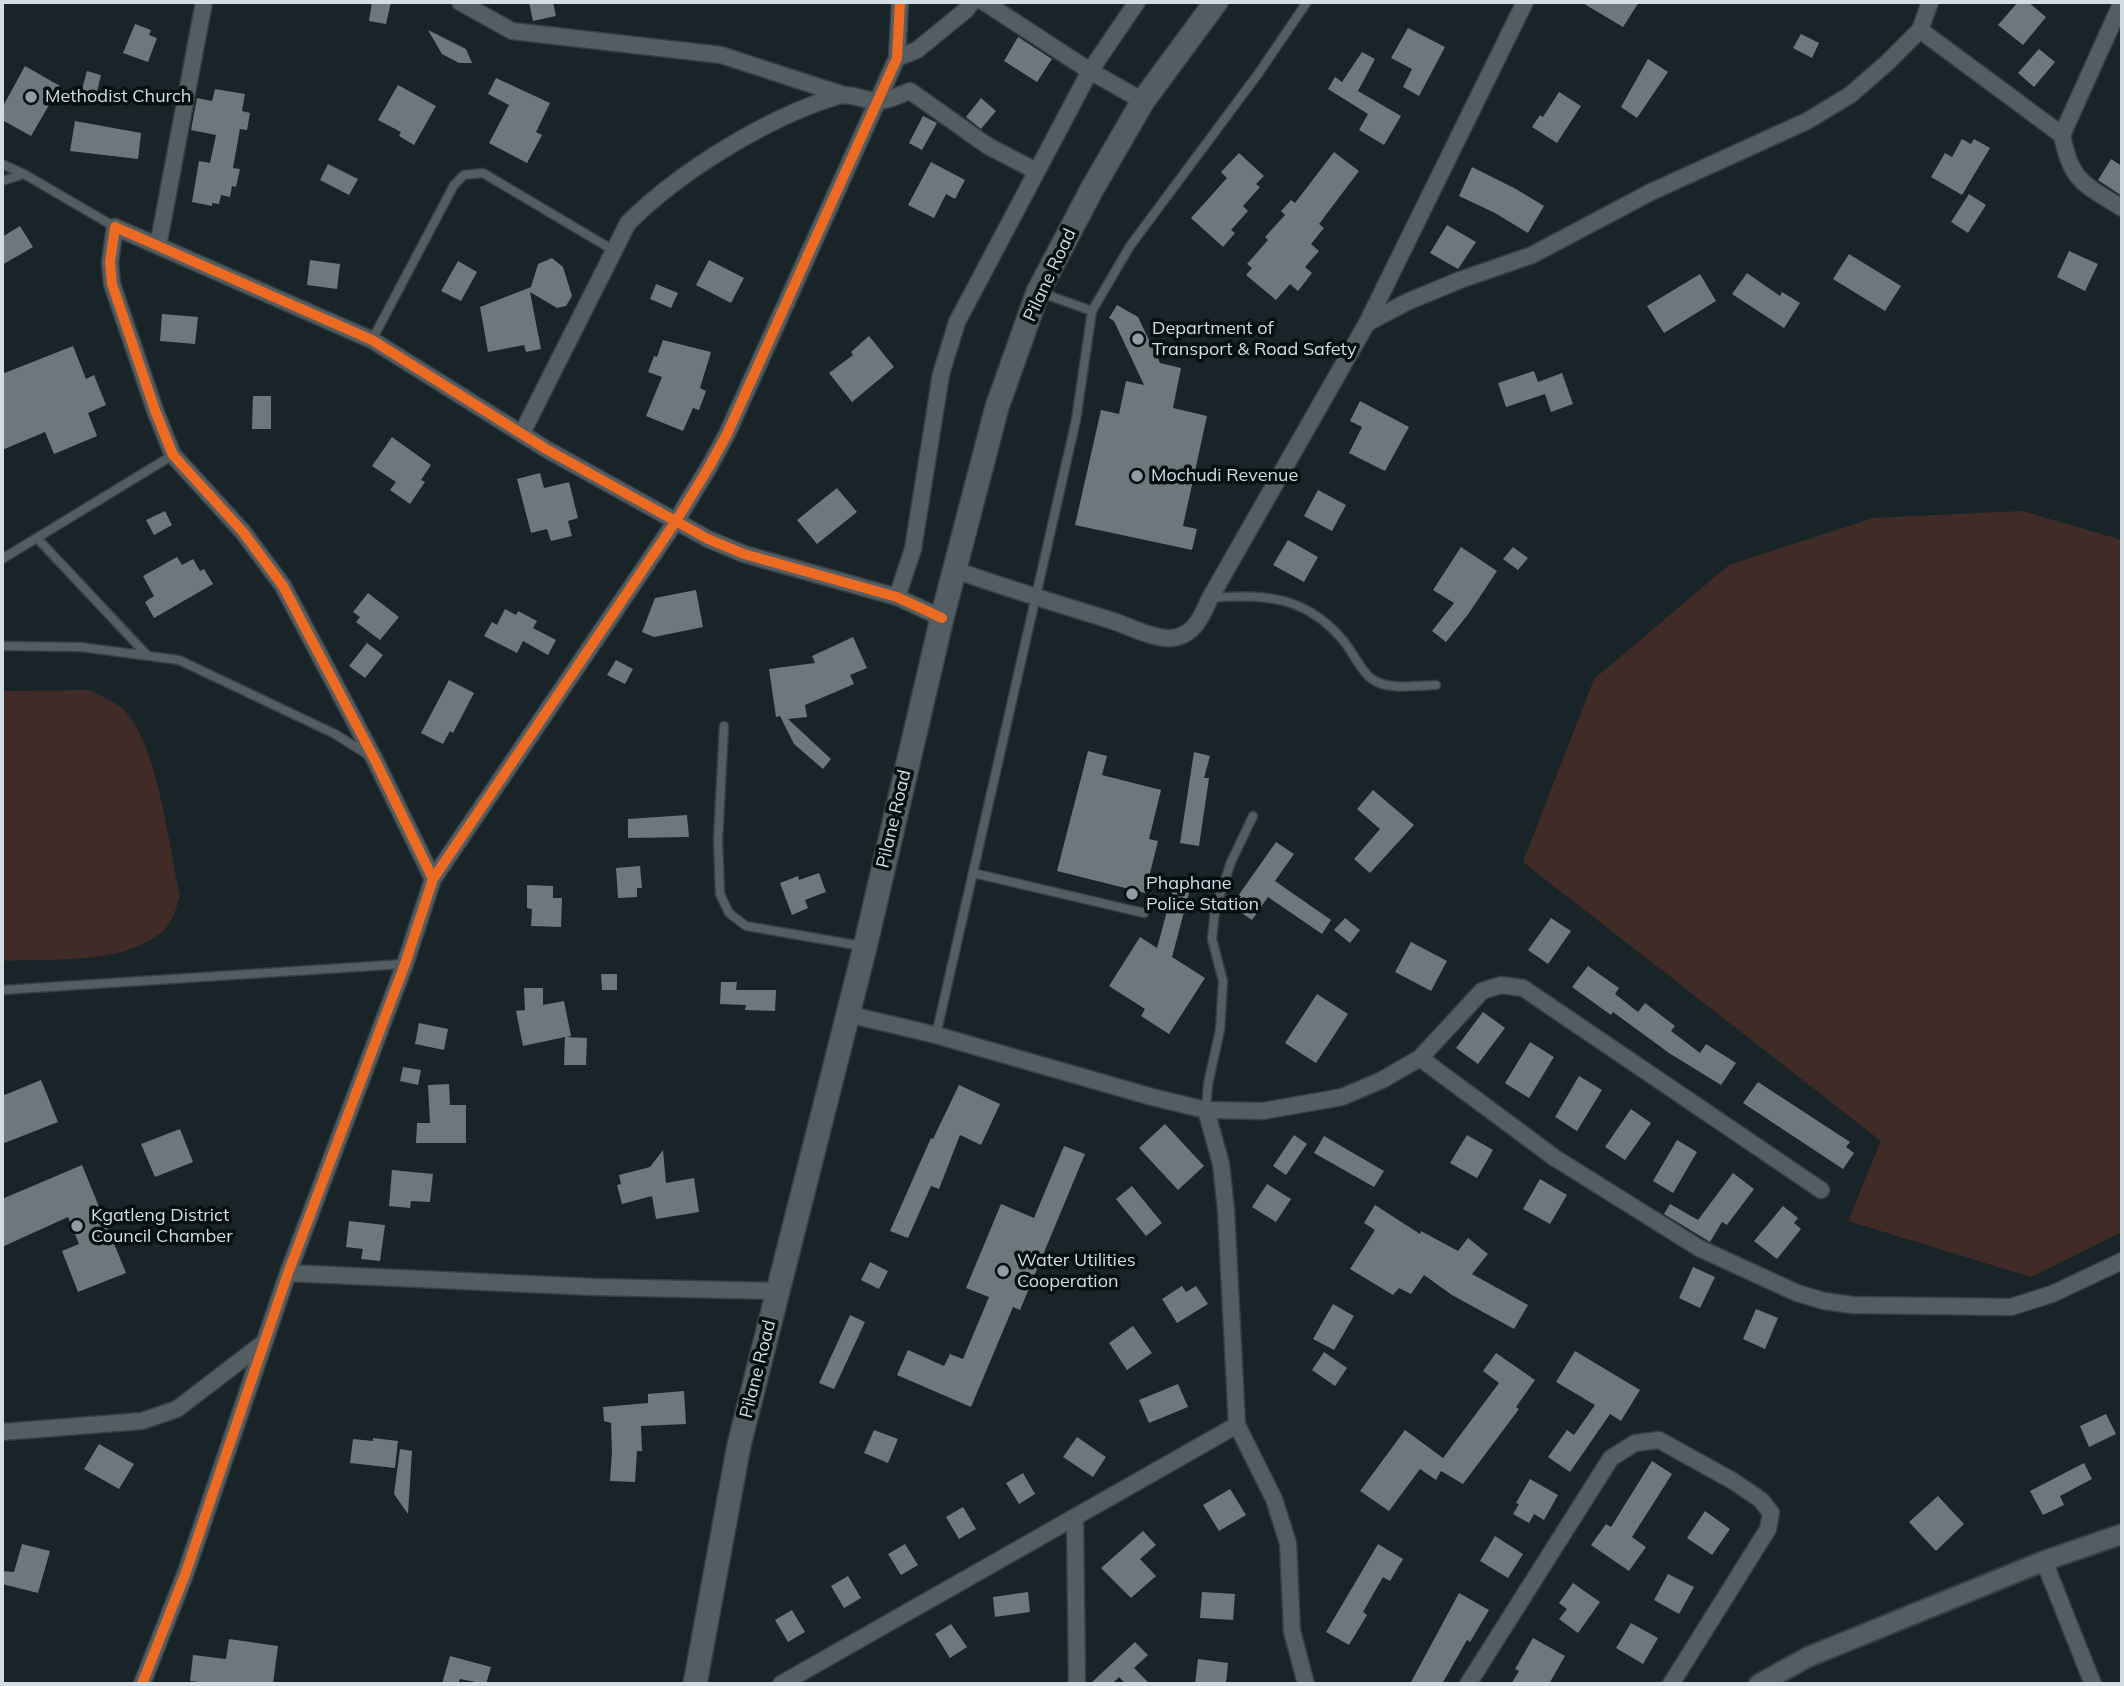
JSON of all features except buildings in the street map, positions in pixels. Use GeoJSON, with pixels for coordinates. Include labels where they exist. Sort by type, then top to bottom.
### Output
{"type":"FeatureCollection","features":[{"type":"Feature","properties":{"kind":"main road","name":"Pilane Road"},"geometry":{"type":"LineString","coordinates":[[695,1684],[739,1445],[865,947],[942,618],[998,407],[1038,292],[1092,189],[1143,101],[1216,2]]}},
{"type":"Feature","properties":{"kind":"street"},"geometry":{"type":"LineString","coordinates":[[158,246],[204,2]]}},
{"type":"Feature","properties":{"kind":"street"},"geometry":{"type":"LineString","coordinates":[[460,2],[512,31],[721,55],[841,94],[879,101],[910,91],[988,146],[1035,171]]}},
{"type":"Feature","properties":{"kind":"street"},"geometry":{"type":"LineString","coordinates":[[142,1684],[186,1572],[288,1273],[405,964],[433,879],[469,830],[676,521],[727,434],[897,58],[900,2]]}},
{"type":"Feature","properties":{"kind":"street"},"geometry":{"type":"LineString","coordinates":[[897,58],[917,50],[972,2]]}},
{"type":"Feature","properties":{"kind":"street"},"geometry":{"type":"LineString","coordinates":[[984,2],[1090,71],[1143,101]]}},
{"type":"Feature","properties":{"kind":"street"},"geometry":{"type":"LineString","coordinates":[[897,597],[913,550],[941,374],[957,322],[1090,71],[1137,2]]}},
{"type":"Feature","properties":{"kind":"street"},"geometry":{"type":"LineString","coordinates":[[955,570],[1034,598],[1171,638],[1189,632],[1200,620],[1367,323],[1525,2]]}},
{"type":"Feature","properties":{"kind":"street"},"geometry":{"type":"LineString","coordinates":[[1367,323],[1409,301],[1532,255],[1651,192],[1807,121],[1850,95],[1887,63],[1920,30],[1930,2]]}},
{"type":"Feature","properties":{"kind":"street"},"geometry":{"type":"LineString","coordinates":[[2122,2],[2062,135],[2065,151],[2078,180],[2122,208]]}},
{"type":"Feature","properties":{"kind":"street"},"geometry":{"type":"LineString","coordinates":[[1920,30],[2062,135]]}},
{"type":"Feature","properties":{"kind":"street"},"geometry":{"type":"LineString","coordinates":[[522,433],[628,223],[676,180],[773,122],[841,94]]}},
{"type":"Feature","properties":{"kind":"street"},"geometry":{"type":"LineString","coordinates":[[433,879],[375,760],[284,586],[243,532],[173,455],[112,284],[110,262],[115,227],[372,340],[546,449],[708,539],[744,554],[897,597],[942,618]]}},
{"type":"Feature","properties":{"kind":"street"},"geometry":{"type":"LineString","coordinates":[[847,1014],[936,1034],[1206,1110],[1263,1111],[1342,1097],[1382,1080],[1420,1058],[1482,991],[1500,985],[1523,988],[1821,1190]]}},
{"type":"Feature","properties":{"kind":"street"},"geometry":{"type":"LineString","coordinates":[[1420,1058],[1555,1158],[1699,1248],[1797,1293],[1824,1301],[1853,1305],[2011,1307],[2052,1294],[2122,1261]]}},
{"type":"Feature","properties":{"kind":"street"},"geometry":{"type":"LineString","coordinates":[[1206,1110],[1220,1164],[1226,1210],[1237,1426],[1274,1499],[1288,1543],[1292,1631],[1306,1684]]}},
{"type":"Feature","properties":{"kind":"street"},"geometry":{"type":"LineString","coordinates":[[288,1273],[594,1287],[778,1292]]}},
{"type":"Feature","properties":{"kind":"street"},"geometry":{"type":"LineString","coordinates":[[2,1432],[142,1421],[177,1409],[264,1342]]}},
{"type":"Feature","properties":{"kind":"street"},"geometry":{"type":"LineString","coordinates":[[781,1684],[1237,1426]]}},
{"type":"Feature","properties":{"kind":"street"},"geometry":{"type":"LineString","coordinates":[[1468,1684],[1611,1458],[1635,1443],[1659,1440],[1733,1480],[1761,1500],[1770,1513],[1768,1529],[1671,1684]]}},
{"type":"Feature","properties":{"kind":"street"},"geometry":{"type":"LineString","coordinates":[[1075,1519],[1077,1684]]}},
{"type":"Feature","properties":{"kind":"street"},"geometry":{"type":"LineString","coordinates":[[1759,1684],[1808,1657],[2044,1561],[2122,1534]]}},
{"type":"Feature","properties":{"kind":"street"},"geometry":{"type":"LineString","coordinates":[[2044,1561],[2093,1684]]}},
{"type":"Feature","properties":{"kind":"lane"},"geometry":{"type":"LineString","coordinates":[[936,1034],[1076,420],[1093,312],[1130,246],[1258,74],[1307,2]]}},
{"type":"Feature","properties":{"kind":"lane"},"geometry":{"type":"LineString","coordinates":[[2,164],[115,227]]}},
{"type":"Feature","properties":{"kind":"lane"},"geometry":{"type":"LineString","coordinates":[[372,340],[454,185],[464,175],[483,173],[613,250]]}},
{"type":"Feature","properties":{"kind":"lane"},"geometry":{"type":"LineString","coordinates":[[2,181],[23,174]]}},
{"type":"Feature","properties":{"kind":"lane"},"geometry":{"type":"LineString","coordinates":[[1038,292],[1093,312]]}},
{"type":"Feature","properties":{"kind":"lane"},"geometry":{"type":"LineString","coordinates":[[2,559],[173,455]]}},
{"type":"Feature","properties":{"kind":"lane"},"geometry":{"type":"LineString","coordinates":[[37,538],[146,654]]}},
{"type":"Feature","properties":{"kind":"lane"},"geometry":{"type":"LineString","coordinates":[[1210,598],[1267,596],[1301,605],[1322,619],[1345,643],[1371,679],[1385,684],[1436,685]]}},
{"type":"Feature","properties":{"kind":"lane"},"geometry":{"type":"LineString","coordinates":[[2,646],[81,647],[179,660],[335,734],[375,760]]}},
{"type":"Feature","properties":{"kind":"lane"},"geometry":{"type":"LineString","coordinates":[[724,726],[718,840],[720,894],[729,913],[746,926],[865,947]]}},
{"type":"Feature","properties":{"kind":"lane"},"geometry":{"type":"LineString","coordinates":[[1206,1110],[1208,1084],[1220,1030],[1223,981],[1212,939],[1215,910],[1231,862],[1253,816]]}},
{"type":"Feature","properties":{"kind":"lane"},"geometry":{"type":"LineString","coordinates":[[973,873],[1144,914]]}},
{"type":"Feature","properties":{"kind":"lane"},"geometry":{"type":"LineString","coordinates":[[2,990],[405,964]]}},
{"type":"Feature","properties":{"kind":"shaded area"},"geometry":{"type":"Polygon","coordinates":[[[2022,511],[2122,540],[2122,1232],[2031,1277],[1848,1221],[1881,1141],[1523,862],[1594,679],[1729,565],[1873,518],[2022,511]]]}},
{"type":"Feature","properties":{"kind":"shaded area"},"geometry":{"type":"Polygon","coordinates":[[[90,690],[123,709],[135,725],[145,746],[154,770],[180,896],[172,918],[164,930],[148,942],[129,950],[87,958],[2,961],[2,691],[90,690]]]}},
{"type":"Feature","properties":{"kind":"cycle path"},"geometry":{"type":"LineString","coordinates":[[142,1684],[186,1572],[288,1273],[405,964],[433,879],[676,521],[727,434],[897,58],[900,2]]}},
{"type":"Feature","properties":{"kind":"cycle path"},"geometry":{"type":"LineString","coordinates":[[433,879],[375,760],[283,586],[243,532],[173,455],[112,284],[110,262],[115,227],[372,340],[546,449],[708,539],[744,554],[897,597],[942,618]]}},
{"type":"Feature","properties":{"kind":"place","name":"Methodist Church"},"geometry":{"type":"Point","coordinates":[31,97]}},
{"type":"Feature","properties":{"kind":"place","name":"Department of Transport & Road Safety"},"geometry":{"type":"Point","coordinates":[1138,339]}},
{"type":"Feature","properties":{"kind":"place","name":"Mochudi Revenue"},"geometry":{"type":"Point","coordinates":[1137,476]}},
{"type":"Feature","properties":{"kind":"place","name":"Phaphane Police Station"},"geometry":{"type":"Point","coordinates":[1132,894]}},
{"type":"Feature","properties":{"kind":"place","name":"Kgatleng District Council Chamber"},"geometry":{"type":"Point","coordinates":[77,1226]}},
{"type":"Feature","properties":{"kind":"place","name":"Water Utilities Cooperation"},"geometry":{"type":"Point","coordinates":[1003,1271]}}]}
